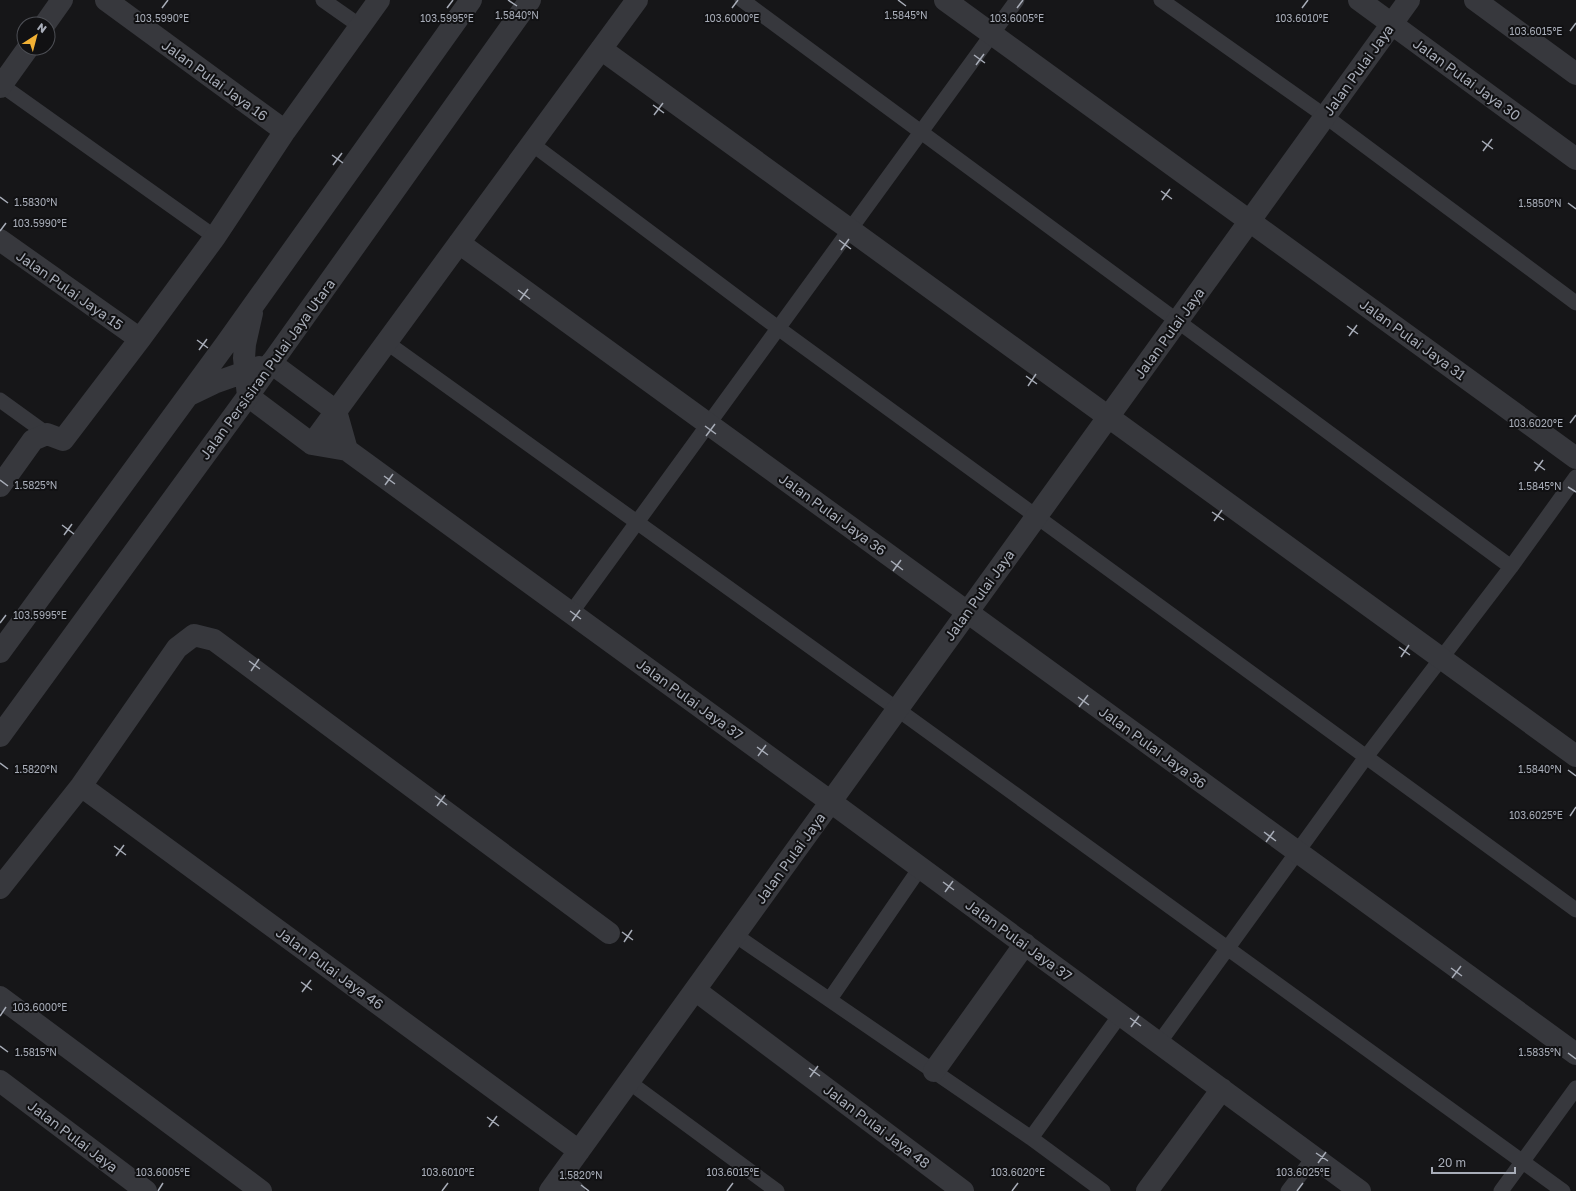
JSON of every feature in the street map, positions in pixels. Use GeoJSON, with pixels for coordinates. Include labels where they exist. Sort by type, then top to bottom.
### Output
{"type":"FeatureCollection","features":[{"type":"Feature","properties":{"kind":"street"},"geometry":{"type":"LineString","coordinates":[[51,16],[62,0]]}},
{"type":"Feature","properties":{"kind":"street","name":"Jalan Pulai Jaya 16"},"geometry":{"type":"LineString","coordinates":[[106,0],[285,131]]}},
{"type":"Feature","properties":{"kind":"street"},"geometry":{"type":"LineString","coordinates":[[0,486],[33,440],[47,434],[64,440],[140,340],[215,237],[285,131],[379,0]]}},
{"type":"Feature","properties":{"kind":"street"},"geometry":{"type":"LineString","coordinates":[[0,652],[254,304],[471,0]]}},
{"type":"Feature","properties":{"kind":"street","name":"Jalan Persisiran Pulai Jaya Utara"},"geometry":{"type":"LineString","coordinates":[[0,736],[248,396],[530,0]]}},
{"type":"Feature","properties":{"kind":"street"},"geometry":{"type":"LineString","coordinates":[[312,444],[637,0]]}},
{"type":"Feature","properties":{"kind":"street","name":"Jalan Pulai Jaya 31"},"geometry":{"type":"LineString","coordinates":[[945,0],[1576,458]]}},
{"type":"Feature","properties":{"kind":"street","name":"Jalan Pulai Jaya 30"},"geometry":{"type":"LineString","coordinates":[[1359,0],[1576,159]]}},
{"type":"Feature","properties":{"kind":"street","name":"Jalan Pulai Jaya"},"geometry":{"type":"LineString","coordinates":[[561,1187],[579,1151],[1409,0]]}},
{"type":"Feature","properties":{"kind":"street"},"geometry":{"type":"LineString","coordinates":[[1475,0],[1576,74]]}},
{"type":"Feature","properties":{"kind":"street"},"geometry":{"type":"LineString","coordinates":[[601,49],[1576,756]]}},
{"type":"Feature","properties":{"kind":"street"},"geometry":{"type":"LineString","coordinates":[[0,85],[22,56]]}},
{"type":"Feature","properties":{"kind":"street","name":"Jalan Pulai Jaya 15"},"geometry":{"type":"LineString","coordinates":[[0,240],[140,340]]}},
{"type":"Feature","properties":{"kind":"street","name":"Jalan Pulai Jaya 36"},"geometry":{"type":"LineString","coordinates":[[459,243],[1576,1054]]}},
{"type":"Feature","properties":{"kind":"street"},"geometry":{"type":"LineString","coordinates":[[186,396],[214,383],[245,372],[271,363],[336,411],[347,450],[312,444],[248,396],[245,372],[245,344],[254,304]]}},
{"type":"Feature","properties":{"kind":"street","name":"Jalan Pulai Jaya 37"},"geometry":{"type":"LineString","coordinates":[[347,450],[831,802],[1360,1191]]}},
{"type":"Feature","properties":{"kind":"street"},"geometry":{"type":"LineString","coordinates":[[0,888],[80,786],[177,648],[194,635],[214,640],[609,933]]}},
{"type":"Feature","properties":{"kind":"street","name":"Jalan Pulai Jaya 46"},"geometry":{"type":"LineString","coordinates":[[80,786],[579,1151]]}},
{"type":"Feature","properties":{"kind":"street"},"geometry":{"type":"LineString","coordinates":[[934,1071],[1025,944]]}},
{"type":"Feature","properties":{"kind":"street","name":"Jalan Pulai Jaya 48"},"geometry":{"type":"LineString","coordinates":[[695,990],[963,1191]]}},
{"type":"Feature","properties":{"kind":"street"},"geometry":{"type":"LineString","coordinates":[[0,997],[261,1191]]}},
{"type":"Feature","properties":{"kind":"street","name":"Jalan Pulai Jaya"},"geometry":{"type":"LineString","coordinates":[[0,1081],[146,1191]]}},
{"type":"Feature","properties":{"kind":"street"},"geometry":{"type":"LineString","coordinates":[[1147,1191],[1222,1089]]}},
{"type":"Feature","properties":{"kind":"lane"},"geometry":{"type":"LineString","coordinates":[[323,0],[360,26]]}},
{"type":"Feature","properties":{"kind":"lane"},"geometry":{"type":"LineString","coordinates":[[742,0],[1511,567]]}},
{"type":"Feature","properties":{"kind":"lane"},"geometry":{"type":"LineString","coordinates":[[571,613],[1017,0]]}},
{"type":"Feature","properties":{"kind":"lane"},"geometry":{"type":"LineString","coordinates":[[1161,0],[1325,116],[1576,304]]}},
{"type":"Feature","properties":{"kind":"lane"},"geometry":{"type":"LineString","coordinates":[[0,85],[215,237]]}},
{"type":"Feature","properties":{"kind":"lane"},"geometry":{"type":"LineString","coordinates":[[532,144],[778,328],[1576,910]]}},
{"type":"Feature","properties":{"kind":"lane"},"geometry":{"type":"LineString","coordinates":[[386,342],[898,709],[1562,1191]]}},
{"type":"Feature","properties":{"kind":"lane"},"geometry":{"type":"LineString","coordinates":[[0,400],[47,434]]}},
{"type":"Feature","properties":{"kind":"lane"},"geometry":{"type":"LineString","coordinates":[[1159,1043],[1366,757],[1511,567],[1576,476]]}},
{"type":"Feature","properties":{"kind":"lane"},"geometry":{"type":"LineString","coordinates":[[830,999],[920,868]]}},
{"type":"Feature","properties":{"kind":"lane"},"geometry":{"type":"LineString","coordinates":[[735,934],[1031,1138],[1103,1191]]}},
{"type":"Feature","properties":{"kind":"lane"},"geometry":{"type":"LineString","coordinates":[[1031,1138],[1120,1015]]}},
{"type":"Feature","properties":{"kind":"lane"},"geometry":{"type":"LineString","coordinates":[[629,1082],[777,1191]]}},
{"type":"Feature","properties":{"kind":"lane"},"geometry":{"type":"LineString","coordinates":[[1501,1191],[1576,1088]]}},
{"type":"Feature","properties":{"kind":"lane"},"geometry":{"type":"LineString","coordinates":[[1288,1191],[1314,1157]]}}]}
